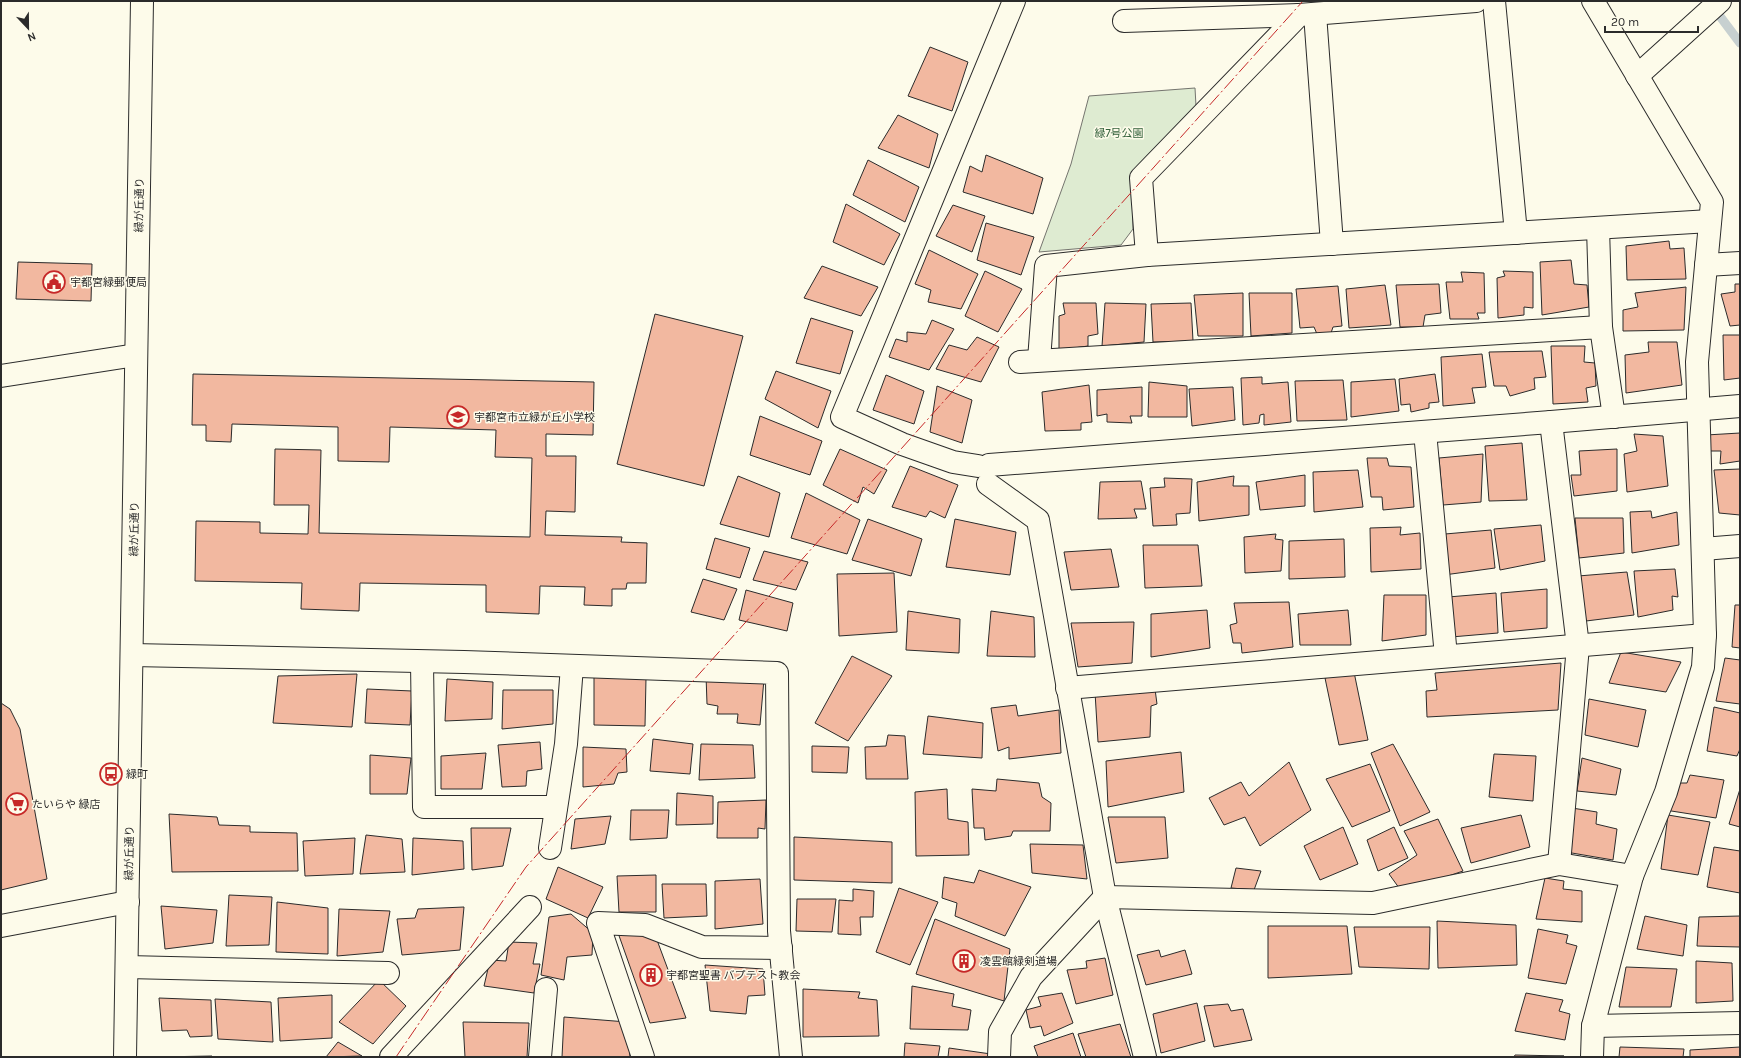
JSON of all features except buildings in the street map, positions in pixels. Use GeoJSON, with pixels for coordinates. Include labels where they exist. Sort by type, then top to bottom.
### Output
{"type":"FeatureCollection","features":[{"type":"Feature","properties":{"kind":"street","name":"緑が丘通り"},"geometry":{"type":"LineString","coordinates":[[125,1057],[142,1]]}},
{"type":"Feature","properties":{"kind":"street"},"geometry":{"type":"LineString","coordinates":[[1014,1],[842,417],[902,444],[985,472],[1425,432],[1740,406]]}},
{"type":"Feature","properties":{"kind":"street"},"geometry":{"type":"LineString","coordinates":[[1124,21],[1307,14],[1476,1]]}},
{"type":"Feature","properties":{"kind":"street"},"geometry":{"type":"LineString","coordinates":[[1494,1],[1516,233]]}},
{"type":"Feature","properties":{"kind":"street"},"geometry":{"type":"LineString","coordinates":[[1592,1057],[1593,1026],[1632,876],[1666,792],[1703,667],[1705,635],[1697,362],[1712,202],[1593,1]]}},
{"type":"Feature","properties":{"kind":"street"},"geometry":{"type":"LineString","coordinates":[[1637,76],[1720,1]]}},
{"type":"Feature","properties":{"kind":"street"},"geometry":{"type":"LineString","coordinates":[[1307,14],[1332,244]]}},
{"type":"Feature","properties":{"kind":"street"},"geometry":{"type":"LineString","coordinates":[[1147,255],[1141,178],[1307,14]]}},
{"type":"Feature","properties":{"kind":"street"},"geometry":{"type":"LineString","coordinates":[[1601,326],[1029,361],[1046,266],[1147,255],[1710,221]]}},
{"type":"Feature","properties":{"kind":"street"},"geometry":{"type":"LineString","coordinates":[[1598,228],[1601,326],[1614,417]]}},
{"type":"Feature","properties":{"kind":"street"},"geometry":{"type":"LineString","coordinates":[[1706,265],[1740,263]]}},
{"type":"Feature","properties":{"kind":"street"},"geometry":{"type":"LineString","coordinates":[[1,376],[136,355]]}},
{"type":"Feature","properties":{"kind":"street"},"geometry":{"type":"LineString","coordinates":[[1550,422],[1578,646],[1559,864]]}},
{"type":"Feature","properties":{"kind":"street"},"geometry":{"type":"LineString","coordinates":[[1425,432],[1446,656]]}},
{"type":"Feature","properties":{"kind":"street"},"geometry":{"type":"LineString","coordinates":[[985,472],[1038,520],[1105,897],[1145,1057]]}},
{"type":"Feature","properties":{"kind":"street"},"geometry":{"type":"LineString","coordinates":[[1702,549],[1740,546]]}},
{"type":"Feature","properties":{"kind":"street"},"geometry":{"type":"LineString","coordinates":[[1067,688],[1705,635]]}},
{"type":"Feature","properties":{"kind":"street"},"geometry":{"type":"LineString","coordinates":[[132,655],[572,666],[777,673],[779,931],[791,1057]]}},
{"type":"Feature","properties":{"kind":"street"},"geometry":{"type":"LineString","coordinates":[[422,662],[424,807],[556,807]]}},
{"type":"Feature","properties":{"kind":"street"},"geometry":{"type":"LineString","coordinates":[[550,848],[566,744],[572,666]]}},
{"type":"Feature","properties":{"kind":"street"},"geometry":{"type":"LineString","coordinates":[[999,1057],[1000,1032],[1031,977],[1105,897],[1373,903],[1559,864],[1632,876]]}},
{"type":"Feature","properties":{"kind":"street"},"geometry":{"type":"LineString","coordinates":[[1,926],[128,902]]}},
{"type":"Feature","properties":{"kind":"street"},"geometry":{"type":"LineString","coordinates":[[391,1057],[530,907]]}},
{"type":"Feature","properties":{"kind":"street"},"geometry":{"type":"LineString","coordinates":[[643,1057],[598,923],[645,925],[702,947],[781,948]]}},
{"type":"Feature","properties":{"kind":"street"},"geometry":{"type":"LineString","coordinates":[[127,967],[388,973]]}},
{"type":"Feature","properties":{"kind":"street"},"geometry":{"type":"LineString","coordinates":[[540,1057],[546,989]]}},
{"type":"Feature","properties":{"kind":"street"},"geometry":{"type":"LineString","coordinates":[[1593,1026],[1739,1023]]}},
{"type":"Feature","properties":{"kind":"green space","name":"緑7号公園"},"geometry":{"type":"Polygon","coordinates":[[[1195,88],[1196,106],[1132,177],[1133,229],[1121,245],[1039,252],[1071,164],[1089,96],[1195,88]]]}},
{"type":"Feature","properties":{"kind":"waterway"},"geometry":{"type":"LineString","coordinates":[[1713,7],[1740,43]]}},
{"type":"Feature","properties":{"kind":"power"},"geometry":{"type":"LineString","coordinates":[[396,1057],[526,867],[1303,1]]}},
{"type":"Feature","properties":{"kind":"place","name":"宇都宮緑郵便局"},"geometry":{"type":"Point","coordinates":[54,282]}},
{"type":"Feature","properties":{"kind":"place","name":"宇都宮市立緑が丘小学校"},"geometry":{"type":"Point","coordinates":[458,417]}},
{"type":"Feature","properties":{"kind":"place","name":"緑町"},"geometry":{"type":"Point","coordinates":[111,774]}},
{"type":"Feature","properties":{"kind":"place","name":"たいらや 緑店"},"geometry":{"type":"Point","coordinates":[17,804]}},
{"type":"Feature","properties":{"kind":"place","name":"凌雲館緑剣道場"},"geometry":{"type":"Point","coordinates":[964,961]}},
{"type":"Feature","properties":{"kind":"place","name":"宇都宮聖書 バプテスト教会"},"geometry":{"type":"Point","coordinates":[651,975]}}]}
